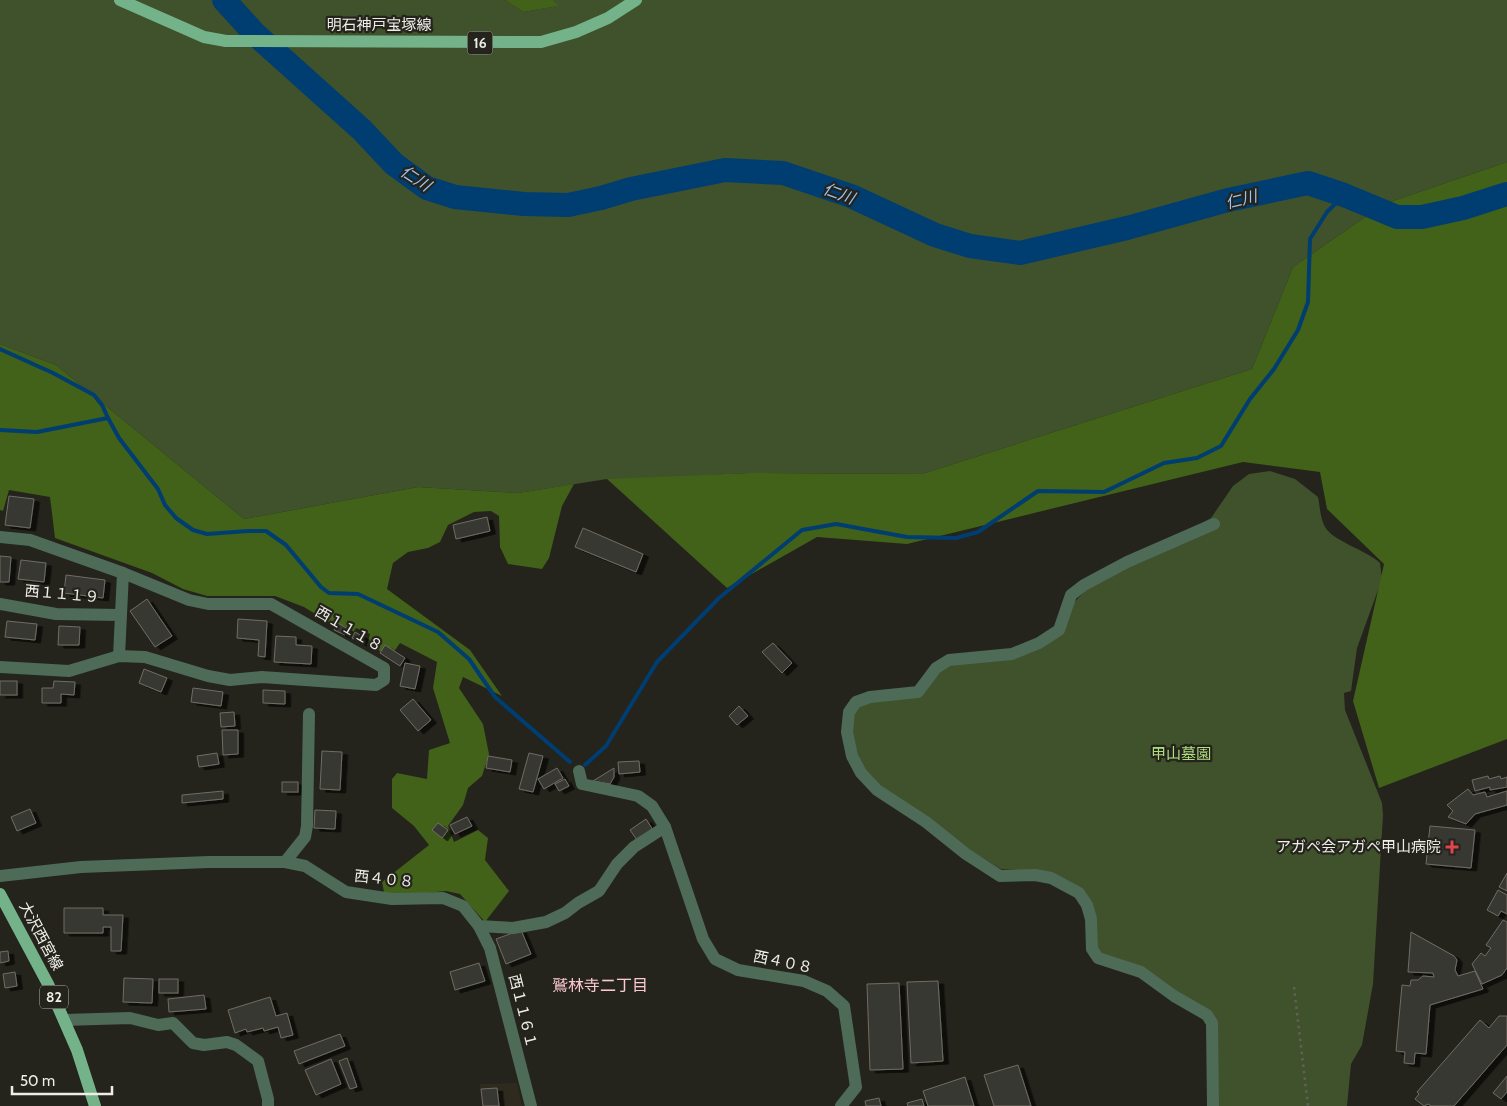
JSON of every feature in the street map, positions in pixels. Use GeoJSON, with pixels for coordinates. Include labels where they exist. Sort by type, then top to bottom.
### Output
{"type":"FeatureCollection","features":[{"type":"Feature","properties":{"kind":"main road","name":"明石神戸宝塚線"},"geometry":{"type":"LineString","coordinates":[[120,0],[204,37],[226,41],[540,42],[608,18],[636,0]]}},
{"type":"Feature","properties":{"kind":"main road","name":"大沢西宮線"},"geometry":{"type":"LineString","coordinates":[[0,894],[48,984],[77,1050],[95,1106]]}},
{"type":"Feature","properties":{"kind":"street"},"geometry":{"type":"LineString","coordinates":[[1213,1106],[1212,1023],[1207,1015],[1174,996],[1141,972],[1098,958],[1092,949],[1091,919],[1087,905],[1079,893],[1051,878],[1035,875],[1000,876],[966,854],[926,822],[877,790],[861,773],[852,756],[847,732],[849,712],[856,702],[870,697],[918,692],[936,668],[949,660],[1012,654],[1039,643],[1059,630],[1072,595],[1084,585],[1127,562],[1214,524]]}},
{"type":"Feature","properties":{"kind":"street","name":"西１１１８"},"geometry":{"type":"LineString","coordinates":[[0,537],[30,540],[123,573],[189,600],[208,604],[271,604],[384,668],[384,680],[376,685],[262,677],[230,680],[208,676],[145,657],[119,656],[69,671],[0,667]]}},
{"type":"Feature","properties":{"kind":"street"},"geometry":{"type":"LineString","coordinates":[[119,656],[123,573]]}},
{"type":"Feature","properties":{"kind":"street","name":"西１１１９"},"geometry":{"type":"LineString","coordinates":[[0,604],[56,614],[121,615]]}},
{"type":"Feature","properties":{"kind":"street"},"geometry":{"type":"LineString","coordinates":[[285,862],[305,837],[306,831],[309,714]]}},
{"type":"Feature","properties":{"kind":"street","name":"西４０８"},"geometry":{"type":"LineString","coordinates":[[579,771],[582,784],[638,796],[652,806],[665,827],[703,939],[715,959],[738,970],[804,981],[827,991],[844,1006],[856,1087],[841,1106]]}},
{"type":"Feature","properties":{"kind":"street"},"geometry":{"type":"LineString","coordinates":[[479,926],[513,928],[546,922],[565,913],[578,902],[599,891],[617,864],[634,846],[665,827]]}},
{"type":"Feature","properties":{"kind":"street","name":"西４０８"},"geometry":{"type":"LineString","coordinates":[[0,876],[81,867],[209,862],[285,862],[305,866],[346,892],[392,899],[443,898],[463,906],[479,926]]}},
{"type":"Feature","properties":{"kind":"street","name":"西１１６１"},"geometry":{"type":"LineString","coordinates":[[479,926],[490,948],[531,1106]]}},
{"type":"Feature","properties":{"kind":"street"},"geometry":{"type":"LineString","coordinates":[[64,1020],[130,1018],[158,1025],[173,1023],[193,1043],[204,1045],[227,1042],[236,1045],[258,1061],[268,1099],[268,1106]]}},
{"type":"Feature","properties":{"kind":"path"},"geometry":{"type":"LineString","coordinates":[[1294,987],[1308,1106]]}},
{"type":"Feature","properties":{"kind":"shaded area"},"geometry":{"type":"Polygon","coordinates":[[[517,1083],[522,1106],[482,1106],[480,1084],[517,1083]]]}},
{"type":"Feature","properties":{"kind":"green space"},"geometry":{"type":"Polygon","coordinates":[[[0,0],[505,0],[523,12],[558,6],[553,0],[1507,0],[1507,162],[1384,204],[1293,267],[1252,369],[922,474],[749,473],[607,479],[518,493],[418,487],[244,519],[56,365],[0,344],[0,0]]]}},
{"type":"Feature","properties":{"kind":"green space"},"geometry":{"type":"Polygon","coordinates":[[[505,0],[553,0],[559,6],[523,12],[505,0]]]}},
{"type":"Feature","properties":{"kind":"green space"},"geometry":{"type":"Polygon","coordinates":[[[1507,162],[1507,739],[1379,788],[1353,701],[1384,564],[1327,509],[1320,472],[1243,462],[907,544],[817,537],[727,588],[607,479],[749,473],[922,474],[1252,369],[1293,267],[1384,204],[1507,162]]]}},
{"type":"Feature","properties":{"kind":"green space"},"geometry":{"type":"Polygon","coordinates":[[[0,344],[56,365],[244,519],[418,487],[518,493],[574,484],[562,506],[549,558],[542,569],[508,564],[500,547],[499,516],[491,511],[474,512],[448,525],[440,542],[428,548],[408,552],[393,563],[387,589],[470,650],[502,696],[463,677],[459,688],[483,724],[489,754],[482,776],[468,788],[463,805],[448,826],[454,842],[478,830],[488,838],[485,860],[509,891],[485,922],[460,894],[446,891],[385,897],[382,882],[429,845],[414,826],[392,808],[392,779],[397,773],[427,779],[429,750],[450,743],[433,688],[437,662],[400,643],[391,656],[367,645],[370,634],[356,628],[351,636],[304,607],[275,596],[207,596],[183,589],[152,573],[55,538],[50,497],[9,490],[3,511],[0,510],[0,344]]]}},
{"type":"Feature","properties":{"kind":"green space","name":"甲山墓園"},"geometry":{"type":"Polygon","coordinates":[[[1270,471],[1295,479],[1318,497],[1325,527],[1335,537],[1380,563],[1382,579],[1357,648],[1351,691],[1344,693],[1345,710],[1382,803],[1383,815],[1373,984],[1362,1045],[1351,1064],[1347,1106],[1218,1106],[1216,1022],[1102,955],[1097,947],[1091,903],[1034,871],[1001,869],[968,849],[880,787],[866,771],[857,755],[852,731],[854,713],[859,705],[919,697],[940,672],[951,664],[1042,647],[1070,608],[1088,589],[1211,518],[1233,486],[1249,474],[1270,471]]]}},
{"type":"Feature","properties":{"kind":"building"},"geometry":{"type":"Polygon","coordinates":[[[9,496],[34,499],[30,528],[5,525],[9,496]]]}},
{"type":"Feature","properties":{"kind":"building"},"geometry":{"type":"Polygon","coordinates":[[[487,517],[490,531],[456,539],[453,525],[487,517]]]}},
{"type":"Feature","properties":{"kind":"building"},"geometry":{"type":"Polygon","coordinates":[[[583,528],[643,554],[636,572],[575,547],[583,528]]]}},
{"type":"Feature","properties":{"kind":"building"},"geometry":{"type":"Polygon","coordinates":[[[0,556],[11,557],[9,582],[0,582],[0,556]]]}},
{"type":"Feature","properties":{"kind":"building"},"geometry":{"type":"Polygon","coordinates":[[[21,560],[46,563],[44,582],[18,579],[21,560]]]}},
{"type":"Feature","properties":{"kind":"building"},"geometry":{"type":"Polygon","coordinates":[[[66,575],[105,580],[103,598],[64,593],[66,575]]]}},
{"type":"Feature","properties":{"kind":"building"},"geometry":{"type":"Polygon","coordinates":[[[147,599],[172,636],[155,647],[130,611],[147,599]]]}},
{"type":"Feature","properties":{"kind":"building"},"geometry":{"type":"Polygon","coordinates":[[[238,619],[267,621],[265,657],[258,656],[259,640],[237,638],[238,619]]]}},
{"type":"Feature","properties":{"kind":"building"},"geometry":{"type":"Polygon","coordinates":[[[7,621],[37,624],[35,640],[5,637],[7,621]]]}},
{"type":"Feature","properties":{"kind":"building"},"geometry":{"type":"Polygon","coordinates":[[[338,623],[348,629],[345,635],[334,630],[338,623]]]}},
{"type":"Feature","properties":{"kind":"building"},"geometry":{"type":"Polygon","coordinates":[[[59,626],[80,627],[79,645],[58,645],[59,626]]]}},
{"type":"Feature","properties":{"kind":"building"},"geometry":{"type":"Polygon","coordinates":[[[355,632],[364,637],[361,643],[352,638],[355,632]]]}},
{"type":"Feature","properties":{"kind":"building"},"geometry":{"type":"Polygon","coordinates":[[[276,636],[296,637],[296,645],[312,646],[311,664],[274,662],[276,636]]]}},
{"type":"Feature","properties":{"kind":"building"},"geometry":{"type":"Polygon","coordinates":[[[773,643],[792,663],[782,673],[762,652],[773,643]]]}},
{"type":"Feature","properties":{"kind":"building"},"geometry":{"type":"Polygon","coordinates":[[[385,645],[405,658],[400,666],[380,653],[385,645]]]}},
{"type":"Feature","properties":{"kind":"building"},"geometry":{"type":"Polygon","coordinates":[[[405,663],[420,666],[415,689],[400,686],[405,663]]]}},
{"type":"Feature","properties":{"kind":"building"},"geometry":{"type":"Polygon","coordinates":[[[144,669],[167,678],[161,692],[139,683],[144,669]]]}},
{"type":"Feature","properties":{"kind":"building"},"geometry":{"type":"Polygon","coordinates":[[[0,681],[17,681],[17,695],[0,695],[0,681]]]}},
{"type":"Feature","properties":{"kind":"building"},"geometry":{"type":"Polygon","coordinates":[[[54,681],[75,682],[74,695],[61,694],[61,703],[42,703],[42,688],[53,688],[54,681]]]}},
{"type":"Feature","properties":{"kind":"building"},"geometry":{"type":"Polygon","coordinates":[[[193,688],[223,692],[221,706],[191,702],[193,688]]]}},
{"type":"Feature","properties":{"kind":"building"},"geometry":{"type":"Polygon","coordinates":[[[263,690],[285,691],[285,704],[263,703],[263,690]]]}},
{"type":"Feature","properties":{"kind":"building"},"geometry":{"type":"Polygon","coordinates":[[[413,699],[431,720],[418,731],[400,710],[413,699]]]}},
{"type":"Feature","properties":{"kind":"building"},"geometry":{"type":"Polygon","coordinates":[[[739,706],[748,716],[737,725],[729,716],[739,706]]]}},
{"type":"Feature","properties":{"kind":"building"},"geometry":{"type":"Polygon","coordinates":[[[234,712],[235,726],[221,727],[220,713],[234,712]]]}},
{"type":"Feature","properties":{"kind":"building"},"geometry":{"type":"Polygon","coordinates":[[[222,730],[238,730],[238,754],[223,755],[222,730]]]}},
{"type":"Feature","properties":{"kind":"building"},"geometry":{"type":"Polygon","coordinates":[[[322,751],[342,752],[340,790],[320,789],[322,751]]]}},
{"type":"Feature","properties":{"kind":"building"},"geometry":{"type":"Polygon","coordinates":[[[217,753],[219,764],[199,767],[197,756],[217,753]]]}},
{"type":"Feature","properties":{"kind":"building"},"geometry":{"type":"Polygon","coordinates":[[[529,753],[543,756],[533,792],[519,789],[529,753]]]}},
{"type":"Feature","properties":{"kind":"building"},"geometry":{"type":"Polygon","coordinates":[[[488,756],[512,760],[510,772],[486,768],[488,756]]]}},
{"type":"Feature","properties":{"kind":"building"},"geometry":{"type":"Polygon","coordinates":[[[639,761],[640,772],[619,774],[618,762],[639,761]]]}},
{"type":"Feature","properties":{"kind":"building"},"geometry":{"type":"Polygon","coordinates":[[[557,768],[563,778],[544,789],[538,779],[557,768]]]}},
{"type":"Feature","properties":{"kind":"building"},"geometry":{"type":"Polygon","coordinates":[[[614,768],[614,777],[610,784],[593,781],[614,768]]]}},
{"type":"Feature","properties":{"kind":"building"},"geometry":{"type":"Polygon","coordinates":[[[1488,776],[1489,779],[1500,776],[1501,779],[1507,777],[1507,787],[1490,790],[1490,787],[1475,791],[1472,780],[1488,776]]]}},
{"type":"Feature","properties":{"kind":"building"},"geometry":{"type":"Polygon","coordinates":[[[565,779],[569,786],[559,791],[555,784],[565,779]]]}},
{"type":"Feature","properties":{"kind":"building"},"geometry":{"type":"Polygon","coordinates":[[[282,782],[298,782],[298,792],[282,792],[282,782]]]}},
{"type":"Feature","properties":{"kind":"building"},"geometry":{"type":"Polygon","coordinates":[[[1468,789],[1473,795],[1485,792],[1487,797],[1507,791],[1507,805],[1475,814],[1466,824],[1448,817],[1453,811],[1447,805],[1468,789]]]}},
{"type":"Feature","properties":{"kind":"building"},"geometry":{"type":"Polygon","coordinates":[[[223,791],[223,799],[182,803],[182,795],[223,791]]]}},
{"type":"Feature","properties":{"kind":"building"},"geometry":{"type":"Polygon","coordinates":[[[30,809],[36,823],[17,831],[11,817],[30,809]]]}},
{"type":"Feature","properties":{"kind":"building"},"geometry":{"type":"Polygon","coordinates":[[[315,810],[336,811],[335,829],[314,828],[315,810]]]}},
{"type":"Feature","properties":{"kind":"building"},"geometry":{"type":"Polygon","coordinates":[[[467,817],[472,826],[455,834],[450,825],[467,817]]]}},
{"type":"Feature","properties":{"kind":"building"},"geometry":{"type":"Polygon","coordinates":[[[646,819],[653,830],[637,840],[630,830],[646,819]]]}},
{"type":"Feature","properties":{"kind":"building"},"geometry":{"type":"Polygon","coordinates":[[[438,823],[448,830],[442,838],[432,830],[438,823]]]}},
{"type":"Feature","properties":{"kind":"building"},"geometry":{"type":"Polygon","coordinates":[[[1430,826],[1475,830],[1471,868],[1426,864],[1430,826]]]}},
{"type":"Feature","properties":{"kind":"building"},"geometry":{"type":"Polygon","coordinates":[[[1507,873],[1507,891],[1499,887],[1507,873]]]}},
{"type":"Feature","properties":{"kind":"building"},"geometry":{"type":"Polygon","coordinates":[[[1498,890],[1507,895],[1507,914],[1501,911],[1498,916],[1487,910],[1498,890]]]}},
{"type":"Feature","properties":{"kind":"building"},"geometry":{"type":"Polygon","coordinates":[[[64,908],[103,908],[103,915],[123,915],[121,951],[111,951],[111,927],[103,927],[103,933],[64,933],[64,908]]]}},
{"type":"Feature","properties":{"kind":"building"},"geometry":{"type":"Polygon","coordinates":[[[1503,920],[1507,922],[1507,968],[1502,975],[1482,984],[1472,964],[1481,953],[1485,956],[1491,948],[1486,945],[1503,920]]]}},
{"type":"Feature","properties":{"kind":"building"},"geometry":{"type":"Polygon","coordinates":[[[521,930],[531,954],[506,964],[496,939],[521,930]]]}},
{"type":"Feature","properties":{"kind":"building"},"geometry":{"type":"Polygon","coordinates":[[[1411,932],[1454,956],[1457,960],[1455,970],[1458,976],[1475,971],[1483,989],[1430,1005],[1426,1054],[1415,1053],[1414,1064],[1404,1063],[1405,1052],[1396,1051],[1402,985],[1410,986],[1411,980],[1418,980],[1423,976],[1434,977],[1433,973],[1408,972],[1411,932]]]}},
{"type":"Feature","properties":{"kind":"building"},"geometry":{"type":"Polygon","coordinates":[[[8,951],[9,961],[0,963],[0,952],[8,951]]]}},
{"type":"Feature","properties":{"kind":"building"},"geometry":{"type":"Polygon","coordinates":[[[479,963],[485,981],[455,990],[450,972],[479,963]]]}},
{"type":"Feature","properties":{"kind":"building"},"geometry":{"type":"Polygon","coordinates":[[[15,972],[17,986],[5,988],[3,974],[15,972]]]}},
{"type":"Feature","properties":{"kind":"building"},"geometry":{"type":"Polygon","coordinates":[[[124,978],[153,979],[152,1003],[123,1002],[124,978]]]}},
{"type":"Feature","properties":{"kind":"building"},"geometry":{"type":"Polygon","coordinates":[[[159,979],[178,979],[178,993],[159,993],[159,979]]]}},
{"type":"Feature","properties":{"kind":"building"},"geometry":{"type":"Polygon","coordinates":[[[938,981],[943,1061],[911,1063],[907,982],[938,981]]]}},
{"type":"Feature","properties":{"kind":"building"},"geometry":{"type":"Polygon","coordinates":[[[899,983],[903,1069],[870,1070],[867,984],[899,983]]]}},
{"type":"Feature","properties":{"kind":"building"},"geometry":{"type":"Polygon","coordinates":[[[204,995],[206,1009],[169,1012],[168,999],[204,995]]]}},
{"type":"Feature","properties":{"kind":"building"},"geometry":{"type":"Polygon","coordinates":[[[270,997],[276,1016],[287,1013],[293,1035],[281,1038],[278,1027],[264,1031],[263,1028],[247,1032],[246,1029],[235,1033],[228,1010],[270,997]]]}},
{"type":"Feature","properties":{"kind":"building"},"geometry":{"type":"Polygon","coordinates":[[[1499,1016],[1507,1016],[1507,1045],[1454,1106],[1431,1106],[1428,1104],[1424,1106],[1415,1099],[1419,1094],[1417,1092],[1480,1020],[1489,1028],[1499,1016]]]}},
{"type":"Feature","properties":{"kind":"building"},"geometry":{"type":"Polygon","coordinates":[[[340,1034],[345,1046],[299,1064],[294,1051],[340,1034]]]}},
{"type":"Feature","properties":{"kind":"building"},"geometry":{"type":"Polygon","coordinates":[[[347,1058],[357,1087],[350,1089],[339,1061],[347,1058]]]}},
{"type":"Feature","properties":{"kind":"building"},"geometry":{"type":"Polygon","coordinates":[[[331,1059],[341,1084],[316,1095],[305,1070],[331,1059]]]}},
{"type":"Feature","properties":{"kind":"building"},"geometry":{"type":"Polygon","coordinates":[[[1018,1065],[1031,1106],[994,1106],[984,1075],[1018,1065]]]}},
{"type":"Feature","properties":{"kind":"building"},"geometry":{"type":"Polygon","coordinates":[[[1507,1076],[1507,1092],[1501,1099],[1493,1093],[1507,1076]]]}},
{"type":"Feature","properties":{"kind":"building"},"geometry":{"type":"Polygon","coordinates":[[[965,1077],[974,1106],[928,1106],[923,1091],[965,1077]]]}},
{"type":"Feature","properties":{"kind":"building"},"geometry":{"type":"Polygon","coordinates":[[[497,1088],[499,1106],[483,1106],[481,1089],[497,1088]]]}},
{"type":"Feature","properties":{"kind":"building"},"geometry":{"type":"Polygon","coordinates":[[[879,1098],[881,1106],[866,1106],[865,1101],[879,1098]]]}},
{"type":"Feature","properties":{"kind":"building"},"geometry":{"type":"Polygon","coordinates":[[[922,1099],[924,1106],[908,1106],[907,1103],[922,1099]]]}},
{"type":"Feature","properties":{"kind":"waterway","name":"仁川"},"geometry":{"type":"LineString","coordinates":[[224,0],[255,34],[362,130],[394,164],[427,188],[455,197],[524,204],[568,205],[631,189],[725,170],[783,173],[851,196],[935,235],[970,246],[1020,253],[1127,228],[1228,200],[1308,183],[1344,195],[1397,217],[1422,217],[1463,208],[1507,194]]}},
{"type":"Feature","properties":{"kind":"waterway"},"geometry":{"type":"LineString","coordinates":[[585,765],[606,746],[657,662],[719,598],[802,530],[836,524],[907,537],[956,538],[978,532],[1038,491],[1104,492],[1164,463],[1197,458],[1221,446],[1250,399],[1274,369],[1298,330],[1308,302],[1310,239],[1327,212],[1344,195]]}},
{"type":"Feature","properties":{"kind":"waterway"},"geometry":{"type":"LineString","coordinates":[[0,349],[53,373],[94,395],[102,405],[119,438],[158,489],[165,505],[176,518],[193,530],[207,534],[266,531],[286,545],[321,587],[329,593],[358,594],[438,632],[469,659],[495,697],[570,762]]}},
{"type":"Feature","properties":{"kind":"waterway"},"geometry":{"type":"LineString","coordinates":[[0,430],[37,432],[108,418]]}},
{"type":"Feature","properties":{"kind":"place","name":"アガペ会アガペ甲山病院"},"geometry":{"type":"Point","coordinates":[1452,847]}},
{"type":"Feature","properties":{"kind":"district","name":"鷲林寺二丁目"},"geometry":{"type":"Point","coordinates":[600,985]}}]}
